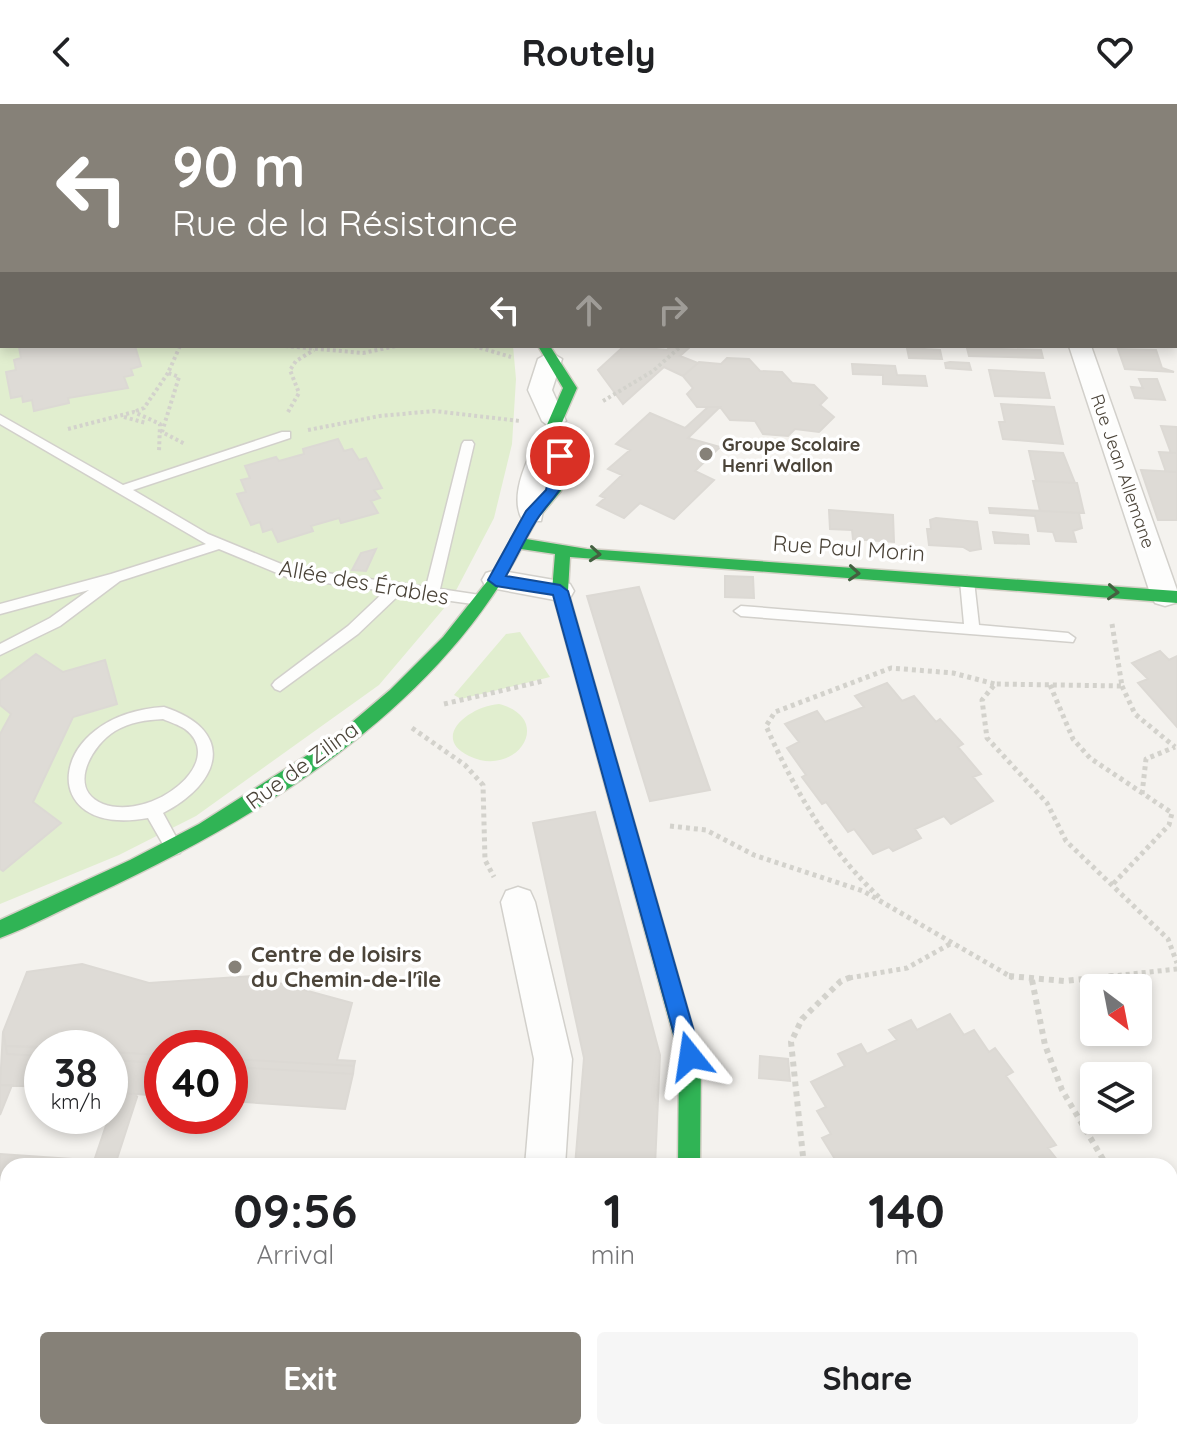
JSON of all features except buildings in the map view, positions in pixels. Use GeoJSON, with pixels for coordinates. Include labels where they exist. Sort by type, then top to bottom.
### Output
{"type":"FeatureCollection","features":[{"type":"Feature","properties":{"kind":"street","name":"Rue Jean Allemane"},"geometry":{"type":"LineString","coordinates":[[1081,348],[1171,596]]}},
{"type":"Feature","properties":{"kind":"street"},"geometry":{"type":"LineString","coordinates":[[547,353],[540,390],[554,428]]}},
{"type":"Feature","properties":{"kind":"street","name":"Rue de Zilina"},"geometry":{"type":"LineString","coordinates":[[0,929],[174,850],[273,788],[374,712],[429,663],[489,590],[532,515],[535,473],[554,428]]}},
{"type":"Feature","properties":{"kind":"street","name":"Rue Paul Morin"},"geometry":{"type":"LineString","coordinates":[[517,543],[563,550],[1171,596]]}},
{"type":"Feature","properties":{"kind":"street"},"geometry":{"type":"LineString","coordinates":[[563,550],[560,591],[580,672],[626,821],[690,1056],[689,1158]]}},
{"type":"Feature","properties":{"kind":"street"},"geometry":{"type":"LineString","coordinates":[[489,590],[560,591]]}},
{"type":"Feature","properties":{"kind":"street"},"geometry":{"type":"LineString","coordinates":[[510,894],[553,1059],[546,1158]]}},
{"type":"Feature","properties":{"kind":"lane","name":"Allée des Érables"},"geometry":{"type":"LineString","coordinates":[[0,419],[217,545],[289,573],[432,592],[489,590]]}},
{"type":"Feature","properties":{"kind":"lane"},"geometry":{"type":"LineString","coordinates":[[123,489],[286,435]]}},
{"type":"Feature","properties":{"kind":"lane"},"geometry":{"type":"LineString","coordinates":[[432,592],[468,444]]}},
{"type":"Feature","properties":{"kind":"lane"},"geometry":{"type":"LineString","coordinates":[[0,609],[115,578],[217,545]]}},
{"type":"Feature","properties":{"kind":"lane"},"geometry":{"type":"LineString","coordinates":[[0,650],[55,622],[115,578]]}},
{"type":"Feature","properties":{"kind":"lane"},"geometry":{"type":"LineString","coordinates":[[967,581],[972,629]]}},
{"type":"Feature","properties":{"kind":"lane"},"geometry":{"type":"LineString","coordinates":[[280,685],[353,630],[398,587]]}},
{"type":"Feature","properties":{"kind":"lane"},"geometry":{"type":"LineString","coordinates":[[741,611],[1068,638]]}},
{"type":"Feature","properties":{"kind":"lane"},"geometry":{"type":"LineString","coordinates":[[164,713],[182,718],[196,727],[204,740],[206,755],[202,772],[191,788],[153,811],[131,815],[109,814],[91,807],[79,794],[75,778],[78,761],[88,744],[104,730],[134,717],[164,713]]}},
{"type":"Feature","properties":{"kind":"lane"},"geometry":{"type":"LineString","coordinates":[[153,811],[174,850]]}},
{"type":"Feature","properties":{"kind":"path"},"geometry":{"type":"LineString","coordinates":[[32,438],[144,408],[168,373],[179,348]]}},
{"type":"Feature","properties":{"kind":"path"},"geometry":{"type":"LineString","coordinates":[[300,348],[363,353],[387,348]]}},
{"type":"Feature","properties":{"kind":"path"},"geometry":{"type":"LineString","coordinates":[[481,348],[523,361]]}},
{"type":"Feature","properties":{"kind":"path"},"geometry":{"type":"LineString","coordinates":[[554,428],[653,371],[679,348]]}},
{"type":"Feature","properties":{"kind":"path"},"geometry":{"type":"LineString","coordinates":[[314,350],[296,361],[290,370],[299,393],[295,403],[278,422],[286,435],[336,423],[427,411],[455,411],[510,421],[529,420]]}},
{"type":"Feature","properties":{"kind":"path"},"geometry":{"type":"LineString","coordinates":[[162,432],[179,377],[168,373]]}},
{"type":"Feature","properties":{"kind":"path"},"geometry":{"type":"LineString","coordinates":[[134,412],[151,417],[162,432],[214,459]]}},
{"type":"Feature","properties":{"kind":"path"},"geometry":{"type":"LineString","coordinates":[[124,417],[146,423]]}},
{"type":"Feature","properties":{"kind":"path"},"geometry":{"type":"LineString","coordinates":[[1106,592],[1128,708],[1176,746],[1146,759],[1142,794]]}},
{"type":"Feature","properties":{"kind":"path"},"geometry":{"type":"LineString","coordinates":[[892,908],[867,887],[822,827],[795,784],[766,726],[775,712],[891,668],[953,673],[995,684],[1122,686]]}},
{"type":"Feature","properties":{"kind":"path"},"geometry":{"type":"LineString","coordinates":[[442,704],[580,672]]}},
{"type":"Feature","properties":{"kind":"path"},"geometry":{"type":"LineString","coordinates":[[995,684],[982,700],[987,738],[1047,803],[1066,841],[1168,939],[1177,963]]}},
{"type":"Feature","properties":{"kind":"path"},"geometry":{"type":"LineString","coordinates":[[1050,685],[1073,739],[1090,758],[1172,813],[1169,825],[1112,885]]}},
{"type":"Feature","properties":{"kind":"path"},"geometry":{"type":"LineString","coordinates":[[374,712],[422,733],[465,765],[483,785],[485,860],[510,894]]}},
{"type":"Feature","properties":{"kind":"path"},"geometry":{"type":"LineString","coordinates":[[626,821],[706,830],[754,855],[863,891],[1015,979],[1064,981],[1177,969]]}},
{"type":"Feature","properties":{"kind":"path"},"geometry":{"type":"LineString","coordinates":[[1168,939],[1177,942]]}},
{"type":"Feature","properties":{"kind":"path"},"geometry":{"type":"LineString","coordinates":[[803,1158],[791,1042],[802,1019],[841,981],[853,976],[907,968],[950,943]]}},
{"type":"Feature","properties":{"kind":"path"},"geometry":{"type":"LineString","coordinates":[[1032,980],[1045,1045],[1062,1090],[1102,1158]]}},
{"type":"Feature","properties":{"kind":"green space"},"geometry":{"type":"Polygon","coordinates":[[[0,348],[513,348],[516,379],[512,444],[494,518],[451,600],[379,685],[196,816],[119,855],[0,904],[0,348]]]}},
{"type":"Feature","properties":{"kind":"green space"},"geometry":{"type":"Polygon","coordinates":[[[520,632],[550,677],[461,699],[454,695],[506,634],[520,632]]]}},
{"type":"Feature","properties":{"kind":"green space"},"geometry":{"type":"Polygon","coordinates":[[[499,704],[516,711],[525,722],[527,733],[514,754],[502,760],[486,761],[469,756],[458,748],[453,740],[458,724],[477,710],[499,704]]]}},
{"type":"Feature","properties":{"kind":"traffic: fast"},"geometry":{"type":"LineString","coordinates":[[0,929],[137,866],[206,830],[337,745],[396,695],[449,641],[495,582],[530,518],[554,491],[559,469],[553,427],[570,388],[545,348]]}},
{"type":"Feature","properties":{"kind":"traffic: fast"},"geometry":{"type":"LineString","coordinates":[[517,543],[587,554],[1177,597]]}},
{"type":"Feature","properties":{"kind":"traffic: fast"},"geometry":{"type":"LineString","coordinates":[[563,550],[560,591],[690,1056],[689,1158]]}},
{"type":"Feature","properties":{"kind":"place","name":"Groupe Scolaire Henri Wallon"},"geometry":{"type":"Point","coordinates":[706,454]}},
{"type":"Feature","properties":{"kind":"place","name":"Centre de loisirs du Chemin-de-l'île"},"geometry":{"type":"Point","coordinates":[235,967]}},
{"type":"Feature","properties":{"kind":"route"},"geometry":{"type":"LineString","coordinates":[[560,456],[560,474],[553,492],[532,515],[496,580],[560,591],[580,672],[626,821],[690,1056]]}}]}
